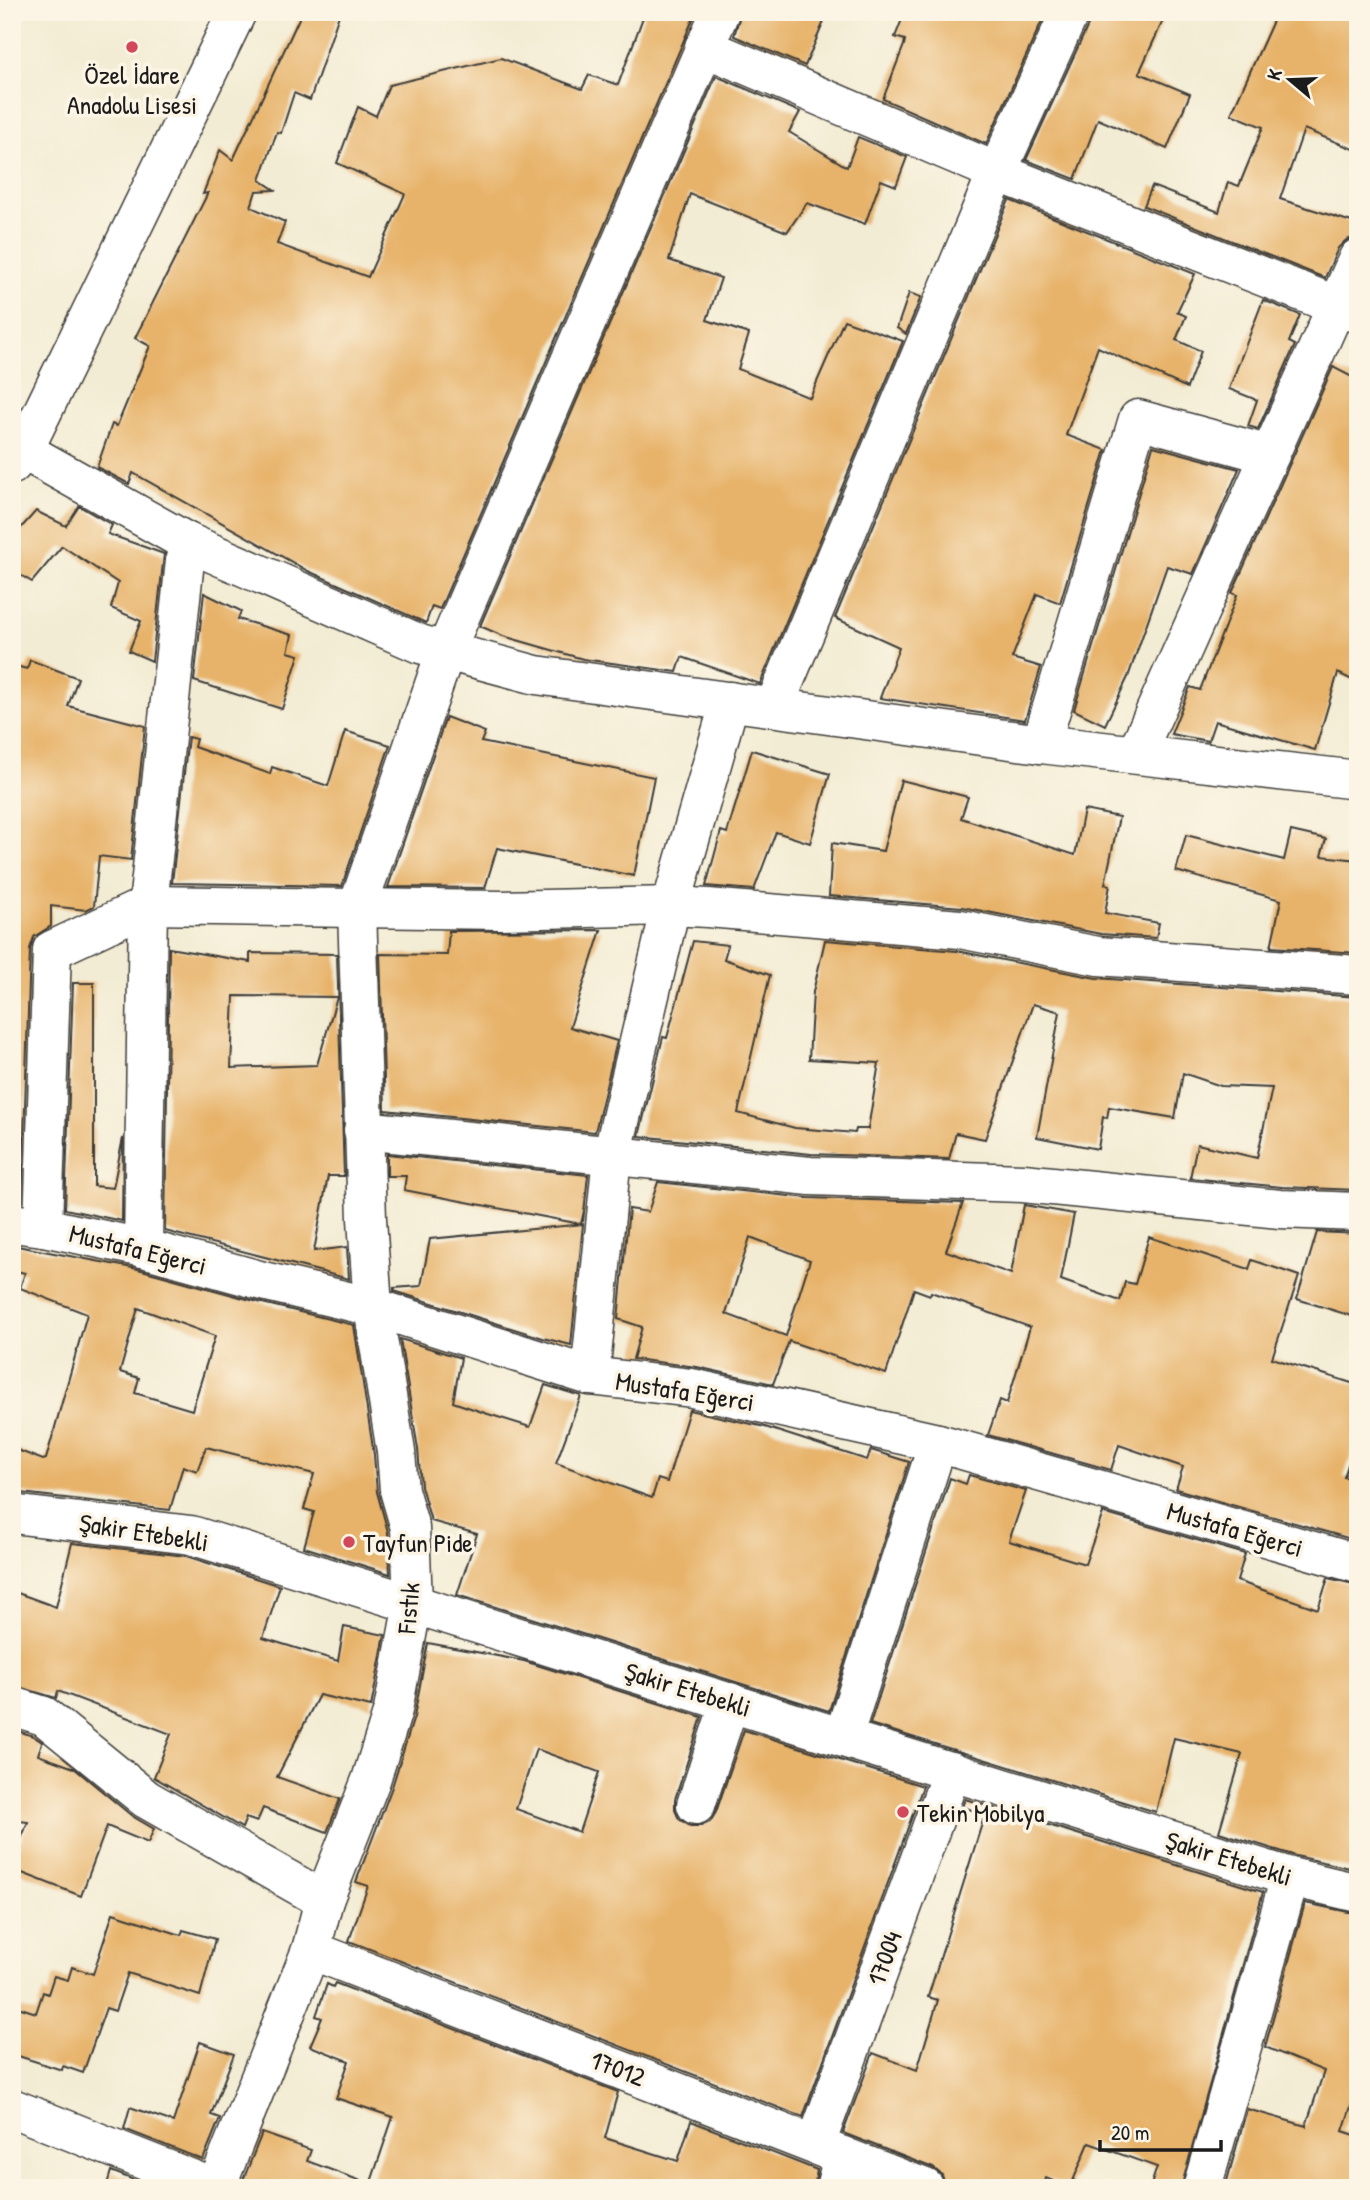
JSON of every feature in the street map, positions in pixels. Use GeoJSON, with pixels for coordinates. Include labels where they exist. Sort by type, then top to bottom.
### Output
{"type":"FeatureCollection","features":[{"type":"Feature","properties":{"kind":"street"},"geometry":{"type":"LineString","coordinates":[[237,12],[16,453],[187,542],[419,644],[536,675],[1041,744],[1358,780]]}},
{"type":"Feature","properties":{"kind":"street"},"geometry":{"type":"LineString","coordinates":[[356,909],[446,650],[720,12]]}},
{"type":"Feature","properties":{"kind":"street"},"geometry":{"type":"LineString","coordinates":[[774,707],[997,172],[1070,12]]}},
{"type":"Feature","properties":{"kind":"street"},"geometry":{"type":"LineString","coordinates":[[704,47],[997,172],[1348,310]]}},
{"type":"Feature","properties":{"kind":"street"},"geometry":{"type":"LineString","coordinates":[[1136,754],[1270,456],[1348,310],[1358,258]]}},
{"type":"Feature","properties":{"kind":"street"},"geometry":{"type":"LineString","coordinates":[[1041,744],[1138,419],[1270,456]]}},
{"type":"Feature","properties":{"kind":"street"},"geometry":{"type":"LineString","coordinates":[[144,1248],[148,905],[187,542]]}},
{"type":"Feature","properties":{"kind":"street"},"geometry":{"type":"LineString","coordinates":[[590,1377],[612,1156],[671,906],[730,701]]}},
{"type":"Feature","properties":{"kind":"street"},"geometry":{"type":"LineString","coordinates":[[28,1225],[52,950],[148,905],[501,910],[671,906],[960,929],[1098,956],[1358,975]]}},
{"type":"Feature","properties":{"kind":"street","name":"Fıstık"},"geometry":{"type":"LineString","coordinates":[[215,2188],[311,1950],[324,1900],[371,1780],[393,1710],[413,1603],[410,1528],[399,1490],[396,1452],[373,1307],[363,1130],[356,909]]}},
{"type":"Feature","properties":{"kind":"street"},"geometry":{"type":"LineString","coordinates":[[363,1130],[810,1176],[1023,1182],[1280,1209],[1358,1212]]}},
{"type":"Feature","properties":{"kind":"street","name":"Mustafa Eğerci"},"geometry":{"type":"LineString","coordinates":[[28,1225],[144,1248],[263,1281],[373,1307],[590,1377],[692,1388],[938,1443],[1358,1564]]}},
{"type":"Feature","properties":{"kind":"street"},"geometry":{"type":"LineString","coordinates":[[843,1737],[938,1443]]}},
{"type":"Feature","properties":{"kind":"street","name":"Şakir Etebekli"},"geometry":{"type":"LineString","coordinates":[[12,1514],[191,1535],[1290,1877],[1358,1893]]}},
{"type":"Feature","properties":{"kind":"street"},"geometry":{"type":"LineString","coordinates":[[696,1805],[730,1702]]}},
{"type":"Feature","properties":{"kind":"street"},"geometry":{"type":"LineString","coordinates":[[12,1706],[44,1716],[146,1799],[324,1900]]}},
{"type":"Feature","properties":{"kind":"street","name":"17004"},"geometry":{"type":"LineString","coordinates":[[831,2163],[952,1771]]}},
{"type":"Feature","properties":{"kind":"street"},"geometry":{"type":"LineString","coordinates":[[1202,2188],[1290,1877]]}},
{"type":"Feature","properties":{"kind":"street","name":"17012"},"geometry":{"type":"LineString","coordinates":[[311,1950],[831,2163],[925,2188]]}},
{"type":"Feature","properties":{"kind":"street"},"geometry":{"type":"LineString","coordinates":[[12,2108],[215,2188]]}},
{"type":"Feature","properties":{"kind":"building"},"geometry":{"type":"Polygon","coordinates":[[[302,12],[340,12],[310,100],[294,93],[281,133],[277,132],[260,180],[275,190],[256,191],[251,207],[285,222],[277,244],[368,277],[405,194],[337,163],[358,107],[376,116],[389,85],[501,58],[582,89],[589,75],[618,85],[645,12],[696,12],[440,609],[432,606],[426,623],[308,571],[133,473],[129,484],[97,467],[112,424],[117,426],[150,346],[135,338],[208,193],[203,194],[220,150],[233,160],[302,12]]]}},
{"type":"Feature","properties":{"kind":"building"},"geometry":{"type":"Polygon","coordinates":[[[741,12],[828,12],[805,66],[734,36],[741,12]]]}},
{"type":"Feature","properties":{"kind":"building"},"geometry":{"type":"Polygon","coordinates":[[[905,12],[1046,12],[986,144],[883,99],[904,45],[905,40],[895,37],[905,12]]]}},
{"type":"Feature","properties":{"kind":"building"},"geometry":{"type":"Polygon","coordinates":[[[1091,12],[1167,12],[1139,73],[1190,94],[1167,149],[1098,119],[1075,179],[1026,160],[1090,21],[1091,12]]]}},
{"type":"Feature","properties":{"kind":"building"},"geometry":{"type":"Polygon","coordinates":[[[1277,12],[1358,12],[1358,151],[1304,129],[1280,199],[1358,224],[1358,236],[1346,240],[1338,248],[1325,278],[1144,206],[1152,186],[1219,212],[1228,182],[1239,186],[1263,127],[1231,114],[1277,12]]]}},
{"type":"Feature","properties":{"kind":"building"},"geometry":{"type":"Polygon","coordinates":[[[716,76],[800,112],[789,132],[847,167],[858,137],[907,157],[896,186],[881,180],[865,224],[807,203],[787,232],[690,194],[669,260],[721,278],[707,320],[749,334],[738,369],[810,398],[844,320],[903,341],[760,684],[682,657],[677,672],[583,659],[503,636],[480,626],[716,76]]]}},
{"type":"Feature","properties":{"kind":"building"},"geometry":{"type":"Polygon","coordinates":[[[1009,200],[1195,274],[1177,312],[1186,316],[1176,340],[1201,351],[1187,388],[1098,347],[1066,435],[1106,450],[1060,603],[1037,594],[1012,658],[1041,667],[1025,720],[880,698],[899,647],[835,618],[1009,200]]]}},
{"type":"Feature","properties":{"kind":"building"},"geometry":{"type":"Polygon","coordinates":[[[909,293],[921,297],[906,334],[897,328],[909,293]]]}},
{"type":"Feature","properties":{"kind":"building"},"geometry":{"type":"Polygon","coordinates":[[[1263,300],[1300,315],[1289,342],[1295,345],[1258,429],[1248,426],[1257,400],[1229,389],[1263,300]]]}},
{"type":"Feature","properties":{"kind":"building"},"geometry":{"type":"Polygon","coordinates":[[[1333,367],[1358,380],[1358,683],[1338,673],[1315,750],[1215,721],[1208,741],[1171,734],[1190,687],[1200,690],[1237,595],[1232,593],[1333,367]]]}},
{"type":"Feature","properties":{"kind":"building"},"geometry":{"type":"Polygon","coordinates":[[[1153,446],[1239,469],[1193,574],[1167,566],[1128,677],[1105,725],[1074,710],[1153,446]]]}},
{"type":"Feature","properties":{"kind":"building"},"geometry":{"type":"Polygon","coordinates":[[[79,506],[112,525],[108,534],[164,554],[152,661],[129,651],[141,621],[111,608],[118,583],[62,546],[32,582],[12,570],[12,538],[36,511],[66,526],[79,506]]]}},
{"type":"Feature","properties":{"kind":"building"},"geometry":{"type":"Polygon","coordinates":[[[204,593],[241,611],[238,619],[292,635],[288,652],[299,655],[282,709],[194,681],[204,593]]]}},
{"type":"Feature","properties":{"kind":"building"},"geometry":{"type":"Polygon","coordinates":[[[30,660],[78,678],[68,706],[145,726],[131,860],[99,856],[94,906],[86,910],[51,906],[51,926],[34,937],[30,949],[22,1202],[12,1202],[12,665],[27,669],[30,660]]]}},
{"type":"Feature","properties":{"kind":"building"},"geometry":{"type":"Polygon","coordinates":[[[446,717],[485,732],[481,742],[654,777],[634,876],[497,848],[485,888],[388,887],[446,717]]]}},
{"type":"Feature","properties":{"kind":"building"},"geometry":{"type":"Polygon","coordinates":[[[345,731],[390,745],[342,886],[172,883],[188,737],[196,739],[194,747],[270,774],[272,767],[328,786],[345,731]]]}},
{"type":"Feature","properties":{"kind":"building"},"geometry":{"type":"Polygon","coordinates":[[[752,750],[830,774],[810,843],[776,832],[754,890],[706,886],[721,831],[727,833],[752,750]]]}},
{"type":"Feature","properties":{"kind":"building"},"geometry":{"type":"Polygon","coordinates":[[[901,780],[968,797],[961,818],[1075,855],[1084,810],[1119,817],[1105,884],[1110,885],[1105,913],[1159,923],[1156,938],[1101,934],[962,907],[829,896],[832,843],[883,851],[901,780]]]}},
{"type":"Feature","properties":{"kind":"building"},"geometry":{"type":"Polygon","coordinates":[[[1291,831],[1326,839],[1321,856],[1358,860],[1358,953],[1271,947],[1281,900],[1176,871],[1186,835],[1284,860],[1291,831]]]}},
{"type":"Feature","properties":{"kind":"building"},"geometry":{"type":"Polygon","coordinates":[[[601,930],[570,1027],[617,1041],[595,1132],[385,1110],[380,954],[447,955],[449,931],[601,930]]]}},
{"type":"Feature","properties":{"kind":"building"},"geometry":{"type":"Polygon","coordinates":[[[825,940],[957,951],[1096,978],[1358,997],[1358,1190],[1282,1187],[1190,1178],[1197,1144],[1257,1158],[1272,1088],[1221,1086],[1183,1073],[1175,1118],[1109,1107],[1107,1118],[1103,1117],[1098,1149],[1037,1137],[1060,1012],[1033,1004],[985,1139],[956,1133],[949,1159],[811,1154],[639,1136],[663,1037],[667,1038],[693,941],[728,945],[724,959],[770,975],[738,1113],[795,1128],[855,1133],[856,1129],[868,1129],[879,1063],[809,1059],[813,992],[825,940]]]}},
{"type":"Feature","properties":{"kind":"building"},"geometry":{"type":"Polygon","coordinates":[[[169,948],[250,962],[250,953],[337,954],[344,1176],[328,1176],[314,1251],[347,1247],[349,1279],[165,1231],[169,948]],[[234,996],[231,1068],[317,1065],[337,997],[234,996]]]}},
{"type":"Feature","properties":{"kind":"building"},"geometry":{"type":"Polygon","coordinates":[[[73,983],[94,983],[94,1186],[113,1188],[123,1138],[122,1221],[65,1209],[73,983]]]}},
{"type":"Feature","properties":{"kind":"building"},"geometry":{"type":"Polygon","coordinates":[[[387,1154],[588,1175],[583,1222],[584,1211],[581,1224],[404,1190],[406,1176],[387,1176],[387,1154]]]}},
{"type":"Feature","properties":{"kind":"building"},"geometry":{"type":"Polygon","coordinates":[[[658,1182],[808,1198],[963,1203],[946,1251],[1011,1274],[1024,1205],[1074,1214],[1061,1280],[1120,1301],[1125,1282],[1135,1284],[1149,1237],[1249,1269],[1252,1260],[1299,1276],[1272,1358],[1358,1385],[1358,1435],[1344,1477],[1358,1481],[1358,1541],[1176,1489],[1183,1467],[1119,1445],[1111,1470],[988,1435],[1000,1400],[1007,1403],[1030,1327],[931,1292],[930,1295],[914,1289],[886,1374],[789,1341],[773,1384],[697,1367],[633,1359],[642,1327],[618,1319],[629,1209],[648,1212],[658,1182]],[[750,1237],[726,1314],[786,1336],[810,1260],[750,1237]]]}},
{"type":"Feature","properties":{"kind":"building"},"geometry":{"type":"Polygon","coordinates":[[[583,1224],[571,1345],[394,1291],[394,1288],[421,1286],[430,1239],[583,1224]]]}},
{"type":"Feature","properties":{"kind":"building"},"geometry":{"type":"Polygon","coordinates":[[[1317,1232],[1358,1234],[1358,1318],[1297,1299],[1317,1232]]]}},
{"type":"Feature","properties":{"kind":"building"},"geometry":{"type":"Polygon","coordinates":[[[12,1245],[138,1269],[354,1325],[377,1492],[388,1532],[390,1574],[304,1547],[314,1512],[304,1509],[314,1474],[206,1447],[197,1471],[183,1466],[170,1510],[12,1490],[12,1448],[46,1459],[87,1314],[20,1288],[25,1273],[12,1270],[12,1245]],[[138,1308],[120,1372],[139,1378],[135,1393],[192,1410],[215,1336],[138,1308]]]}},
{"type":"Feature","properties":{"kind":"building"},"geometry":{"type":"Polygon","coordinates":[[[400,1339],[461,1358],[453,1402],[488,1414],[530,1427],[545,1385],[581,1396],[556,1463],[652,1498],[658,1479],[667,1482],[689,1410],[765,1427],[867,1460],[871,1450],[909,1462],[829,1711],[457,1595],[477,1534],[431,1521],[421,1486],[418,1449],[400,1339]]]}},
{"type":"Feature","properties":{"kind":"building"},"geometry":{"type":"Polygon","coordinates":[[[969,1475],[1026,1491],[1009,1541],[1085,1564],[1103,1513],[1245,1554],[1237,1581],[1318,1609],[1328,1578],[1358,1585],[1358,1870],[1296,1856],[1219,1832],[1242,1754],[1174,1738],[1156,1812],[870,1724],[950,1478],[966,1484],[969,1475]]]}},
{"type":"Feature","properties":{"kind":"building"},"geometry":{"type":"Polygon","coordinates":[[[72,1543],[186,1556],[280,1586],[263,1638],[338,1661],[344,1627],[385,1635],[371,1707],[319,1695],[277,1777],[340,1799],[327,1832],[263,1808],[257,1822],[246,1818],[242,1828],[154,1777],[171,1734],[58,1691],[56,1698],[12,1685],[12,1591],[56,1607],[72,1543]]]}},
{"type":"Feature","properties":{"kind":"building"},"geometry":{"type":"Polygon","coordinates":[[[428,1643],[524,1661],[702,1717],[675,1799],[675,1810],[679,1819],[690,1826],[701,1826],[710,1822],[716,1812],[744,1730],[923,1786],[803,2117],[349,1941],[368,1886],[356,1882],[392,1787],[414,1717],[428,1643]],[[536,1749],[516,1809],[579,1832],[599,1772],[536,1749]]]}},
{"type":"Feature","properties":{"kind":"building"},"geometry":{"type":"Polygon","coordinates":[[[12,1729],[42,1742],[38,1755],[74,1768],[132,1816],[154,1829],[148,1843],[107,1826],[81,1896],[12,1869],[12,1861],[28,1822],[12,1820],[12,1729]]]}},
{"type":"Feature","properties":{"kind":"building"},"geometry":{"type":"Polygon","coordinates":[[[965,1799],[1263,1892],[1181,2188],[1150,2188],[1157,2167],[1089,2143],[1070,2188],[1046,2178],[1043,2188],[946,2188],[942,2175],[933,2168],[843,2133],[873,2053],[917,2070],[938,2000],[928,1997],[985,1814],[962,1807],[965,1799]]]}},
{"type":"Feature","properties":{"kind":"building"},"geometry":{"type":"Polygon","coordinates":[[[1305,1903],[1358,1914],[1358,2085],[1343,2131],[1358,2136],[1358,2188],[1225,2188],[1247,2109],[1306,2126],[1324,2071],[1265,2047],[1305,1903]]]}},
{"type":"Feature","properties":{"kind":"building"},"geometry":{"type":"Polygon","coordinates":[[[113,1913],[181,1935],[183,1930],[215,1939],[200,1996],[128,1973],[115,2011],[106,2008],[83,2073],[63,2066],[62,2070],[12,2054],[12,2005],[36,2013],[43,1992],[48,1994],[54,1976],[68,1980],[72,1967],[93,1974],[113,1913]]]}},
{"type":"Feature","properties":{"kind":"building"},"geometry":{"type":"Polygon","coordinates":[[[335,1983],[618,2092],[605,2138],[678,2161],[691,2121],[817,2170],[814,2188],[369,2188],[393,2117],[336,2098],[349,2061],[310,2046],[322,2018],[316,2016],[327,1984],[333,1987],[335,1983]]]}},
{"type":"Feature","properties":{"kind":"building"},"geometry":{"type":"Polygon","coordinates":[[[200,2042],[234,2054],[211,2115],[220,2118],[203,2160],[124,2129],[130,2107],[173,2122],[200,2042]]]}},
{"type":"Feature","properties":{"kind":"building"},"geometry":{"type":"Polygon","coordinates":[[[262,2133],[311,2150],[307,2161],[369,2184],[368,2188],[240,2188],[262,2133]]]}},
{"type":"Feature","properties":{"kind":"building"},"geometry":{"type":"Polygon","coordinates":[[[111,2171],[154,2188],[106,2188],[111,2171]]]}},
{"type":"Feature","properties":{"kind":"place","name":"Özel İdare Anadolu Lisesi"},"geometry":{"type":"Point","coordinates":[132,47]}},
{"type":"Feature","properties":{"kind":"place","name":"Tayfun Pide"},"geometry":{"type":"Point","coordinates":[349,1542]}},
{"type":"Feature","properties":{"kind":"place","name":"Tekin Mobilya"},"geometry":{"type":"Point","coordinates":[903,1812]}}]}
